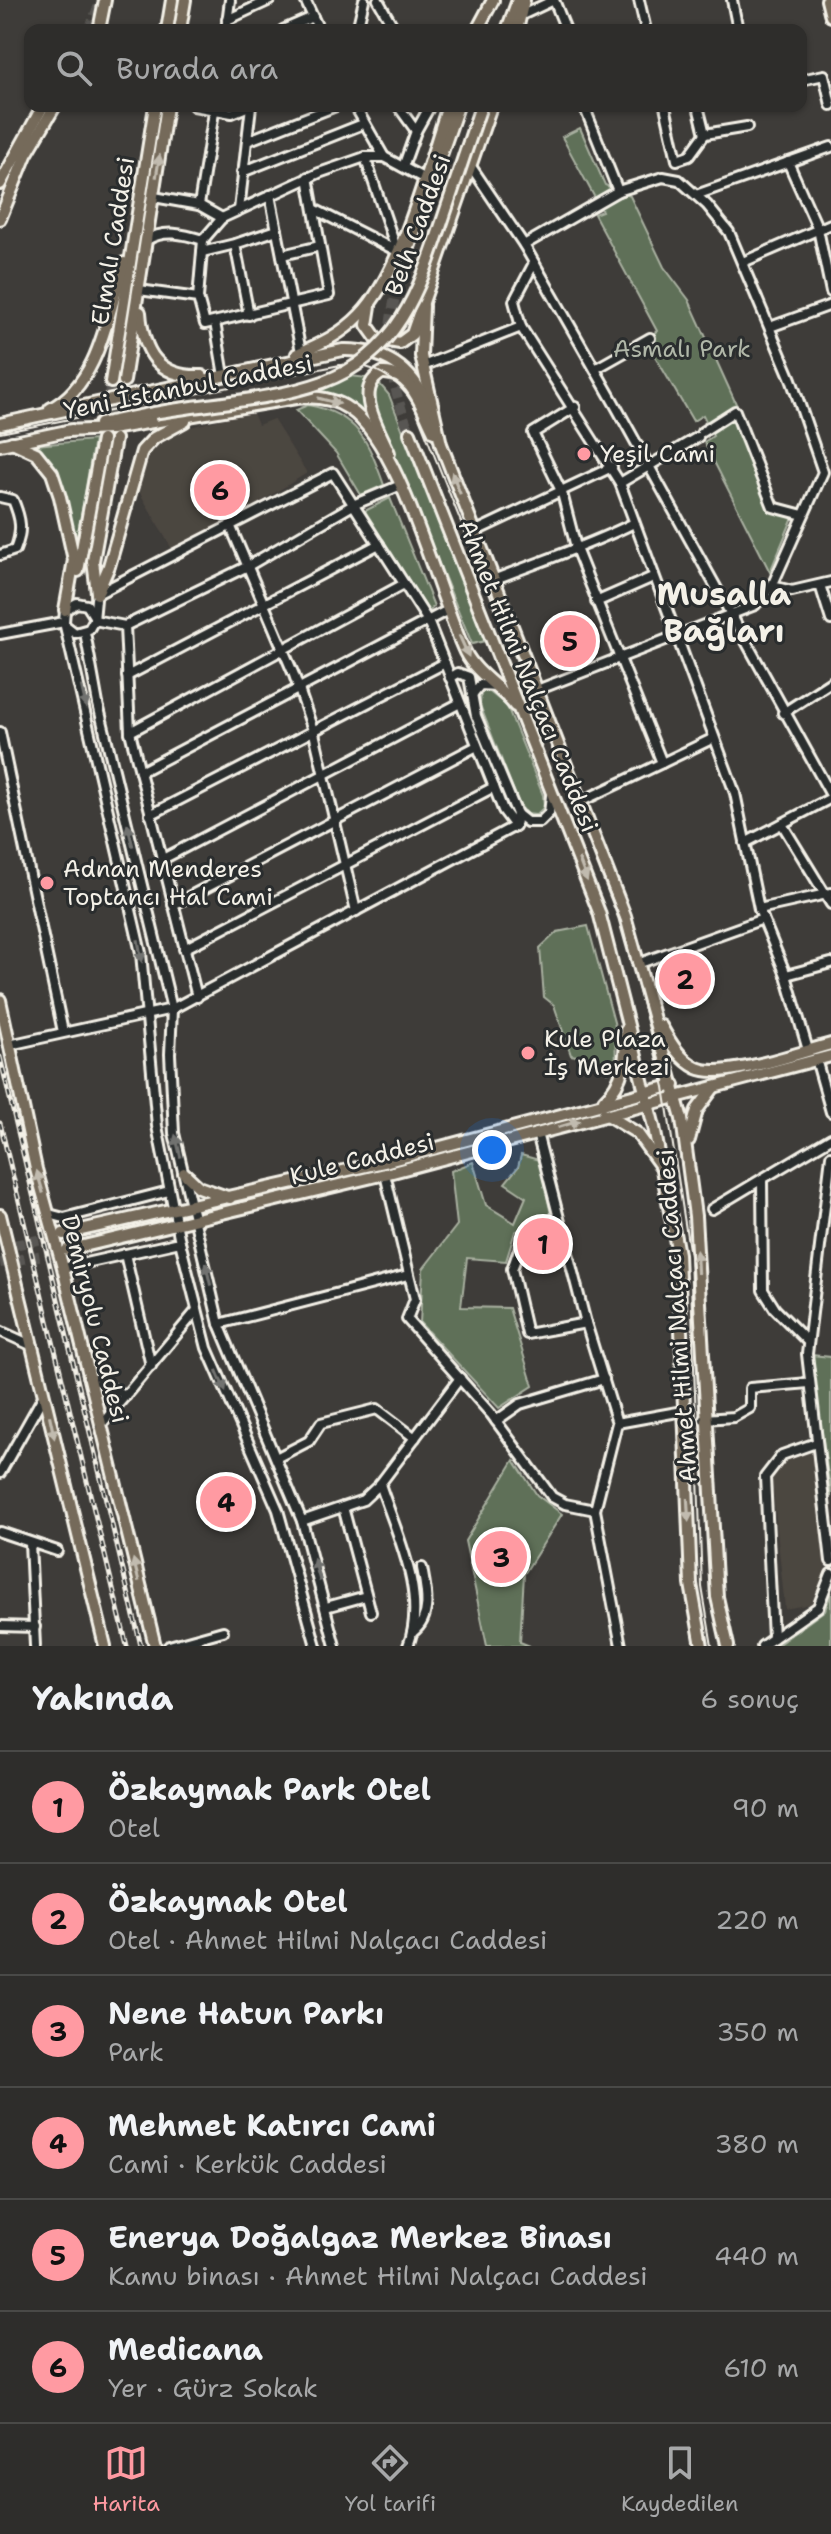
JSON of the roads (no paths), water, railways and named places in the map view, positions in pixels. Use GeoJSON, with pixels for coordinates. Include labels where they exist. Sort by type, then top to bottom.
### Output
{"type":"FeatureCollection","features":[{"type":"Feature","properties":{"kind":"main road"},"geometry":{"type":"LineString","coordinates":[[100,24],[105,0]]}},
{"type":"Feature","properties":{"kind":"main road"},"geometry":{"type":"LineString","coordinates":[[168,24],[172,0]]}},
{"type":"Feature","properties":{"kind":"main road"},"geometry":{"type":"LineString","coordinates":[[181,24],[185,0]]}},
{"type":"Feature","properties":{"kind":"main road"},"geometry":{"type":"LineString","coordinates":[[480,24],[494,0]]}},
{"type":"Feature","properties":{"kind":"main road"},"geometry":{"type":"LineString","coordinates":[[487,24],[494,0]]}},
{"type":"Feature","properties":{"kind":"main road"},"geometry":{"type":"LineString","coordinates":[[509,24],[518,0]]}},
{"type":"Feature","properties":{"kind":"main road"},"geometry":{"type":"LineString","coordinates":[[519,24],[524,0]]}},
{"type":"Feature","properties":{"kind":"main road"},"geometry":{"type":"LineString","coordinates":[[827,0],[831,16]]}},
{"type":"Feature","properties":{"kind":"main road"},"geometry":{"type":"LineString","coordinates":[[0,184],[13,155],[39,112]]}},
{"type":"Feature","properties":{"kind":"main road"},"geometry":{"type":"LineString","coordinates":[[0,219],[26,155],[51,112]]}},
{"type":"Feature","properties":{"kind":"main road","name":"Elmalı Caddesi"},"geometry":{"type":"LineString","coordinates":[[111,382],[154,112]]}},
{"type":"Feature","properties":{"kind":"main road","name":"Elmalı Caddesi"},"geometry":{"type":"LineString","coordinates":[[124,381],[166,112]]}},
{"type":"Feature","properties":{"kind":"main road","name":"Belh Caddesi"},"geometry":{"type":"LineString","coordinates":[[402,254],[423,178],[446,112]]}},
{"type":"Feature","properties":{"kind":"main road","name":"Belh Caddesi"},"geometry":{"type":"LineString","coordinates":[[372,301],[402,254],[456,112]]}},
{"type":"Feature","properties":{"kind":"main road","name":"Belh Caddesi"},"geometry":{"type":"LineString","coordinates":[[377,350],[401,323],[418,293],[479,112]]}},
{"type":"Feature","properties":{"kind":"main road","name":"Belh Caddesi"},"geometry":{"type":"LineString","coordinates":[[423,306],[489,112]]}},
{"type":"Feature","properties":{"kind":"main road"},"geometry":{"type":"LineString","coordinates":[[35,416],[76,391],[89,370],[133,235]]}},
{"type":"Feature","properties":{"kind":"main road"},"geometry":{"type":"LineString","coordinates":[[139,290],[144,343],[154,363],[178,375],[224,376]]}},
{"type":"Feature","properties":{"kind":"main road"},"geometry":{"type":"LineString","coordinates":[[372,301],[367,316],[368,329],[377,339],[390,343],[400,343],[412,334],[423,306]]}},
{"type":"Feature","properties":{"kind":"main road"},"geometry":{"type":"LineString","coordinates":[[273,363],[345,329],[372,301]]}},
{"type":"Feature","properties":{"kind":"main road","name":"Ahmet Hilmi Nalçacı Caddesi"},"geometry":{"type":"LineString","coordinates":[[423,306],[420,345],[441,444],[582,801],[640,963],[675,1090],[688,1158],[696,1240],[704,1419],[717,1597],[728,1646]]}},
{"type":"Feature","properties":{"kind":"main road"},"geometry":{"type":"LineString","coordinates":[[273,363],[352,349],[394,361],[412,377],[420,390],[441,444]]}},
{"type":"Feature","properties":{"kind":"main road","name":"Yeni İstanbul Caddesi"},"geometry":{"type":"LineString","coordinates":[[0,445],[154,413],[309,386],[343,373],[377,350]]}},
{"type":"Feature","properties":{"kind":"main road","name":"Yeni İstanbul Caddesi"},"geometry":{"type":"LineString","coordinates":[[0,424],[273,363]]}},
{"type":"Feature","properties":{"kind":"main road"},"geometry":{"type":"LineString","coordinates":[[441,444],[404,379],[388,372],[374,378],[367,396],[467,656],[525,720]]}},
{"type":"Feature","properties":{"kind":"main road"},"geometry":{"type":"LineString","coordinates":[[66,431],[111,429],[296,398],[338,402],[363,422],[401,485]]}},
{"type":"Feature","properties":{"kind":"main road"},"geometry":{"type":"LineString","coordinates":[[96,597],[109,566],[142,451],[154,438],[197,415]]}},
{"type":"Feature","properties":{"kind":"main road","name":"Ahmet Hilmi Nalçacı Caddesi"},"geometry":{"type":"LineString","coordinates":[[410,433],[595,902],[647,1097],[678,1254],[691,1584],[702,1646]]}},
{"type":"Feature","properties":{"kind":"main road"},"geometry":{"type":"LineString","coordinates":[[96,597],[93,561],[115,439]]}},
{"type":"Feature","properties":{"kind":"main road"},"geometry":{"type":"LineString","coordinates":[[64,616],[79,566],[102,440]]}},
{"type":"Feature","properties":{"kind":"main road"},"geometry":{"type":"LineString","coordinates":[[12,442],[36,453],[52,473],[60,497],[74,560],[64,616]]}},
{"type":"Feature","properties":{"kind":"main road","name":"Demiryolu Caddesi"},"geometry":{"type":"LineString","coordinates":[[0,1000],[155,1646]]}},
{"type":"Feature","properties":{"kind":"main road"},"geometry":{"type":"LineString","coordinates":[[653,1010],[680,1054],[706,1071],[728,1070],[831,1044]]}},
{"type":"Feature","properties":{"kind":"main road"},"geometry":{"type":"LineString","coordinates":[[626,1016],[624,1067],[602,1108],[637,1133],[663,1168]]}},
{"type":"Feature","properties":{"kind":"main road","name":"Kule Caddesi"},"geometry":{"type":"LineString","coordinates":[[63,1234],[232,1199],[675,1090],[721,1083],[831,1056]]}},
{"type":"Feature","properties":{"kind":"main road"},"geometry":{"type":"LineString","coordinates":[[688,1158],[697,1110],[706,1094],[721,1083]]}},
{"type":"Feature","properties":{"kind":"main road","name":"Kule Caddesi"},"geometry":{"type":"LineString","coordinates":[[67,1250],[195,1222],[385,1174],[537,1133],[602,1108]]}},
{"type":"Feature","properties":{"kind":"main road"},"geometry":{"type":"LineString","coordinates":[[184,1173],[199,1187],[232,1199]]}},
{"type":"Feature","properties":{"kind":"main road"},"geometry":{"type":"LineString","coordinates":[[0,1215],[105,1646]]}},
{"type":"Feature","properties":{"kind":"street"},"geometry":{"type":"LineString","coordinates":[[227,24],[230,0]]}},
{"type":"Feature","properties":{"kind":"street"},"geometry":{"type":"LineString","coordinates":[[227,20],[270,0]]}},
{"type":"Feature","properties":{"kind":"street"},"geometry":{"type":"LineString","coordinates":[[305,0],[316,24]]}},
{"type":"Feature","properties":{"kind":"street"},"geometry":{"type":"LineString","coordinates":[[358,24],[364,0]]}},
{"type":"Feature","properties":{"kind":"street"},"geometry":{"type":"LineString","coordinates":[[378,0],[392,24]]}},
{"type":"Feature","properties":{"kind":"street"},"geometry":{"type":"LineString","coordinates":[[522,15],[554,0],[564,24]]}},
{"type":"Feature","properties":{"kind":"street"},"geometry":{"type":"LineString","coordinates":[[639,0],[645,24]]}},
{"type":"Feature","properties":{"kind":"street"},"geometry":{"type":"LineString","coordinates":[[732,0],[737,24]]}},
{"type":"Feature","properties":{"kind":"street"},"geometry":{"type":"LineString","coordinates":[[297,24],[313,17]]}},
{"type":"Feature","properties":{"kind":"street"},"geometry":{"type":"LineString","coordinates":[[807,79],[824,75],[831,105]]}},
{"type":"Feature","properties":{"kind":"street"},"geometry":{"type":"LineString","coordinates":[[199,205],[213,112]]}},
{"type":"Feature","properties":{"kind":"street"},"geometry":{"type":"LineString","coordinates":[[239,210],[249,112]]}},
{"type":"Feature","properties":{"kind":"street"},"geometry":{"type":"LineString","coordinates":[[247,141],[321,112]]}},
{"type":"Feature","properties":{"kind":"street"},"geometry":{"type":"LineString","coordinates":[[358,112],[384,157]]}},
{"type":"Feature","properties":{"kind":"street"},"geometry":{"type":"LineString","coordinates":[[402,112],[416,131]]}},
{"type":"Feature","properties":{"kind":"street"},"geometry":{"type":"LineString","coordinates":[[403,167],[427,112]]}},
{"type":"Feature","properties":{"kind":"street"},"geometry":{"type":"LineString","coordinates":[[441,112],[444,118]]}},
{"type":"Feature","properties":{"kind":"street"},"geometry":{"type":"LineString","coordinates":[[586,112],[618,191]]}},
{"type":"Feature","properties":{"kind":"street"},"geometry":{"type":"LineString","coordinates":[[666,112],[677,160],[689,156],[705,134],[747,127]]}},
{"type":"Feature","properties":{"kind":"street"},"geometry":{"type":"LineString","coordinates":[[700,112],[705,134]]}},
{"type":"Feature","properties":{"kind":"street"},"geometry":{"type":"LineString","coordinates":[[242,172],[363,124]]}},
{"type":"Feature","properties":{"kind":"street"},"geometry":{"type":"LineString","coordinates":[[696,195],[831,147]]}},
{"type":"Feature","properties":{"kind":"street"},"geometry":{"type":"LineString","coordinates":[[365,157],[402,254]]}},
{"type":"Feature","properties":{"kind":"street"},"geometry":{"type":"LineString","coordinates":[[308,177],[329,295],[293,306],[205,324],[198,298],[203,240],[222,218],[308,177],[365,157],[384,157],[423,178]]}},
{"type":"Feature","properties":{"kind":"street"},"geometry":{"type":"LineString","coordinates":[[788,162],[818,229],[831,292]]}},
{"type":"Feature","properties":{"kind":"street"},"geometry":{"type":"LineString","coordinates":[[470,165],[524,245],[830,793],[745,843]]}},
{"type":"Feature","properties":{"kind":"street"},"geometry":{"type":"LineString","coordinates":[[524,245],[618,191],[663,177],[679,180],[729,232],[770,327],[823,472],[772,586],[755,605],[537,690]]}},
{"type":"Feature","properties":{"kind":"street"},"geometry":{"type":"LineString","coordinates":[[270,195],[301,352]]}},
{"type":"Feature","properties":{"kind":"street"},"geometry":{"type":"LineString","coordinates":[[154,197],[199,205],[222,218]]}},
{"type":"Feature","properties":{"kind":"street"},"geometry":{"type":"LineString","coordinates":[[314,209],[402,254]]}},
{"type":"Feature","properties":{"kind":"street"},"geometry":{"type":"LineString","coordinates":[[743,262],[831,224]]}},
{"type":"Feature","properties":{"kind":"street"},"geometry":{"type":"LineString","coordinates":[[202,252],[277,230]]}},
{"type":"Feature","properties":{"kind":"street"},"geometry":{"type":"LineString","coordinates":[[147,240],[158,233],[203,240]]}},
{"type":"Feature","properties":{"kind":"street"},"geometry":{"type":"LineString","coordinates":[[235,244],[249,315]]}},
{"type":"Feature","properties":{"kind":"street"},"geometry":{"type":"LineString","coordinates":[[282,255],[320,246]]}},
{"type":"Feature","properties":{"kind":"street"},"geometry":{"type":"LineString","coordinates":[[534,263],[514,301],[521,327],[575,407],[620,483],[735,793],[759,909],[786,975],[808,1050]]}},
{"type":"Feature","properties":{"kind":"street"},"geometry":{"type":"LineString","coordinates":[[139,290],[198,298]]}},
{"type":"Feature","properties":{"kind":"street"},"geometry":{"type":"LineString","coordinates":[[770,327],[831,305]]}},
{"type":"Feature","properties":{"kind":"street"},"geometry":{"type":"LineString","coordinates":[[215,322],[224,376]]}},
{"type":"Feature","properties":{"kind":"street"},"geometry":{"type":"LineString","coordinates":[[423,366],[521,327]]}},
{"type":"Feature","properties":{"kind":"street"},"geometry":{"type":"LineString","coordinates":[[595,369],[650,338]]}},
{"type":"Feature","properties":{"kind":"street"},"geometry":{"type":"LineString","coordinates":[[575,407],[533,433],[562,493],[577,551],[617,658],[662,763]]}},
{"type":"Feature","properties":{"kind":"street"},"geometry":{"type":"LineString","coordinates":[[620,483],[649,468],[735,411],[773,507],[803,515]]}},
{"type":"Feature","properties":{"kind":"street"},"geometry":{"type":"LineString","coordinates":[[474,532],[612,467]]}},
{"type":"Feature","properties":{"kind":"street"},"geometry":{"type":"LineString","coordinates":[[335,1646],[302,1521],[219,1324],[174,1133],[172,1009],[98,704],[85,632],[94,618],[96,597],[333,473],[428,621],[503,810],[515,826]]}},
{"type":"Feature","properties":{"kind":"street"},"geometry":{"type":"LineString","coordinates":[[0,634],[64,616],[82,603],[94,618],[125,626],[248,566],[353,505],[401,485]]}},
{"type":"Feature","properties":{"kind":"street"},"geometry":{"type":"LineString","coordinates":[[0,497],[13,500],[21,517],[22,533],[15,550],[0,555]]}},
{"type":"Feature","properties":{"kind":"street"},"geometry":{"type":"LineString","coordinates":[[493,580],[543,560],[577,551],[634,523]]}},
{"type":"Feature","properties":{"kind":"street"},"geometry":{"type":"LineString","coordinates":[[230,525],[299,689],[314,733],[356,911]]}},
{"type":"Feature","properties":{"kind":"street"},"geometry":{"type":"LineString","coordinates":[[127,676],[379,544]]}},
{"type":"Feature","properties":{"kind":"street"},"geometry":{"type":"LineString","coordinates":[[596,602],[653,577]]}},
{"type":"Feature","properties":{"kind":"street"},"geometry":{"type":"LineString","coordinates":[[772,586],[792,591],[831,582]]}},
{"type":"Feature","properties":{"kind":"street"},"geometry":{"type":"LineString","coordinates":[[130,732],[282,647],[404,584]]}},
{"type":"Feature","properties":{"kind":"street"},"geometry":{"type":"LineString","coordinates":[[820,585],[831,620]]}},
{"type":"Feature","properties":{"kind":"street"},"geometry":{"type":"LineString","coordinates":[[140,772],[448,610]]}},
{"type":"Feature","properties":{"kind":"street"},"geometry":{"type":"LineString","coordinates":[[64,616],[70,630],[85,632]]}},
{"type":"Feature","properties":{"kind":"street"},"geometry":{"type":"LineString","coordinates":[[64,616],[141,953],[157,1126],[176,1226],[207,1348],[278,1510],[316,1646]]}},
{"type":"Feature","properties":{"kind":"street"},"geometry":{"type":"LineString","coordinates":[[125,626],[130,732],[197,997]]}},
{"type":"Feature","properties":{"kind":"street"},"geometry":{"type":"LineString","coordinates":[[150,815],[445,663]]}},
{"type":"Feature","properties":{"kind":"street"},"geometry":{"type":"LineString","coordinates":[[450,678],[458,673],[466,674],[471,682],[479,725],[517,814],[515,826]]}},
{"type":"Feature","properties":{"kind":"street"},"geometry":{"type":"LineString","coordinates":[[783,713],[831,682]]}},
{"type":"Feature","properties":{"kind":"street"},"geometry":{"type":"LineString","coordinates":[[472,696],[480,685],[498,687]]}},
{"type":"Feature","properties":{"kind":"street"},"geometry":{"type":"LineString","coordinates":[[161,860],[460,703]]}},
{"type":"Feature","properties":{"kind":"street"},"geometry":{"type":"LineString","coordinates":[[0,732],[63,1032]]}},
{"type":"Feature","properties":{"kind":"street"},"geometry":{"type":"LineString","coordinates":[[582,801],[714,738]]}},
{"type":"Feature","properties":{"kind":"street"},"geometry":{"type":"LineString","coordinates":[[173,905],[477,746]]}},
{"type":"Feature","properties":{"kind":"street"},"geometry":{"type":"LineString","coordinates":[[517,814],[534,823],[546,818],[551,808],[550,783]]}},
{"type":"Feature","properties":{"kind":"street"},"geometry":{"type":"LineString","coordinates":[[184,949],[494,787]]}},
{"type":"Feature","properties":{"kind":"street"},"geometry":{"type":"LineString","coordinates":[[782,824],[828,894],[831,904]]}},
{"type":"Feature","properties":{"kind":"street"},"geometry":{"type":"LineString","coordinates":[[9,1045],[172,1009],[515,826]]}},
{"type":"Feature","properties":{"kind":"street"},"geometry":{"type":"LineString","coordinates":[[759,909],[828,894]]}},
{"type":"Feature","properties":{"kind":"street"},"geometry":{"type":"LineString","coordinates":[[640,963],[763,919]]}},
{"type":"Feature","properties":{"kind":"street"},"geometry":{"type":"LineString","coordinates":[[786,975],[831,963]]}},
{"type":"Feature","properties":{"kind":"street"},"geometry":{"type":"LineString","coordinates":[[816,1059],[831,1112]]}},
{"type":"Feature","properties":{"kind":"street"},"geometry":{"type":"LineString","coordinates":[[537,1133],[586,1323],[617,1423],[596,1513],[621,1646]]}},
{"type":"Feature","properties":{"kind":"street"},"geometry":{"type":"LineString","coordinates":[[712,1209],[831,1138]]}},
{"type":"Feature","properties":{"kind":"street"},"geometry":{"type":"LineString","coordinates":[[831,1156],[808,1342],[809,1383],[831,1561]]}},
{"type":"Feature","properties":{"kind":"street"},"geometry":{"type":"LineString","coordinates":[[385,1174],[415,1299],[407,1319],[496,1421],[552,1497],[596,1513]]}},
{"type":"Feature","properties":{"kind":"street"},"geometry":{"type":"LineString","coordinates":[[762,1179],[763,1290],[775,1309],[808,1342]]}},
{"type":"Feature","properties":{"kind":"street"},"geometry":{"type":"LineString","coordinates":[[49,1214],[64,1218],[169,1191]]}},
{"type":"Feature","properties":{"kind":"street"},"geometry":{"type":"LineString","coordinates":[[559,1221],[526,1231],[512,1269],[527,1334],[586,1323]]}},
{"type":"Feature","properties":{"kind":"street"},"geometry":{"type":"LineString","coordinates":[[63,1268],[180,1242]]}},
{"type":"Feature","properties":{"kind":"street"},"geometry":{"type":"LineString","coordinates":[[125,1254],[141,1338],[151,1366]]}},
{"type":"Feature","properties":{"kind":"street"},"geometry":{"type":"LineString","coordinates":[[219,1324],[408,1275]]}},
{"type":"Feature","properties":{"kind":"street"},"geometry":{"type":"LineString","coordinates":[[100,1426],[197,1310]]}},
{"type":"Feature","properties":{"kind":"street"},"geometry":{"type":"LineString","coordinates":[[0,1331],[33,1346]]}},
{"type":"Feature","properties":{"kind":"street"},"geometry":{"type":"LineString","coordinates":[[88,1376],[126,1396]]}},
{"type":"Feature","properties":{"kind":"street"},"geometry":{"type":"LineString","coordinates":[[302,1521],[363,1500],[380,1484],[460,1378]]}},
{"type":"Feature","properties":{"kind":"street"},"geometry":{"type":"LineString","coordinates":[[496,1421],[520,1404],[604,1379]]}},
{"type":"Feature","properties":{"kind":"street"},"geometry":{"type":"LineString","coordinates":[[704,1419],[741,1415],[750,1408],[750,1388],[809,1383]]}},
{"type":"Feature","properties":{"kind":"street"},"geometry":{"type":"LineString","coordinates":[[0,1473],[44,1395]]}},
{"type":"Feature","properties":{"kind":"street"},"geometry":{"type":"LineString","coordinates":[[276,1458],[309,1441],[321,1423],[377,1409],[415,1438]]}},
{"type":"Feature","properties":{"kind":"street"},"geometry":{"type":"LineString","coordinates":[[617,1423],[683,1411]]}},
{"type":"Feature","properties":{"kind":"street"},"geometry":{"type":"LineString","coordinates":[[773,1638],[765,1477],[782,1455],[816,1443]]}},
{"type":"Feature","properties":{"kind":"street"},"geometry":{"type":"LineString","coordinates":[[380,1484],[415,1605],[413,1632],[408,1646]]}},
{"type":"Feature","properties":{"kind":"street"},"geometry":{"type":"LineString","coordinates":[[343,1507],[371,1612]]}},
{"type":"Feature","properties":{"kind":"street"},"geometry":{"type":"LineString","coordinates":[[0,1532],[57,1551]]}},
{"type":"Feature","properties":{"kind":"street"},"geometry":{"type":"LineString","coordinates":[[30,1543],[35,1646]]}},
{"type":"Feature","properties":{"kind":"street"},"geometry":{"type":"LineString","coordinates":[[413,1632],[420,1627],[426,1612],[422,1568]]}},
{"type":"Feature","properties":{"kind":"street"},"geometry":{"type":"LineString","coordinates":[[762,1646],[818,1607],[831,1574]]}},
{"type":"Feature","properties":{"kind":"street"},"geometry":{"type":"LineString","coordinates":[[326,1607],[366,1596]]}},
{"type":"Feature","properties":{"kind":"street"},"geometry":{"type":"LineString","coordinates":[[0,1626],[35,1627]]}},
{"type":"Feature","properties":{"kind":"street"},"geometry":{"type":"LineString","coordinates":[[169,1646],[223,1631]]}},
{"type":"Feature","properties":{"kind":"tunnel"},"geometry":{"type":"LineString","coordinates":[[91,24],[101,0]]}},
{"type":"Feature","properties":{"kind":"tunnel"},"geometry":{"type":"LineString","coordinates":[[406,256],[393,305],[389,345],[394,385],[410,433]]}},
{"type":"Feature","properties":{"kind":"tunnel"},"geometry":{"type":"LineString","coordinates":[[117,425],[124,381]]}},
{"type":"Feature","properties":{"kind":"tunnel"},"geometry":{"type":"LineString","coordinates":[[104,428],[111,382]]}},
{"type":"Feature","properties":{"kind":"tunnel"},"geometry":{"type":"LineString","coordinates":[[0,1248],[61,1235]]}},
{"type":"Feature","properties":{"kind":"tunnel"},"geometry":{"type":"LineString","coordinates":[[0,1263],[65,1251]]}},
{"type":"Feature","properties":{"kind":"tram line"},"geometry":{"type":"LineString","coordinates":[[0,433],[340,365],[363,366],[383,374],[414,405],[621,921],[664,1087],[690,1256],[702,1587],[712,1646]]}},
{"type":"Feature","properties":{"kind":"railway"},"geometry":{"type":"LineString","coordinates":[[0,1057],[141,1646]]}},
{"type":"Feature","properties":{"kind":"railway"},"geometry":{"type":"LineString","coordinates":[[0,1123],[127,1646]]}},
{"type":"Feature","properties":{"kind":"place","name":"Yeşil Cami"},"geometry":{"type":"Point","coordinates":[584,454]}},
{"type":"Feature","properties":{"kind":"place","name":"Medicana"},"geometry":{"type":"Point","coordinates":[220,490]}},
{"type":"Feature","properties":{"kind":"place","name":"Enerya Doğalgaz Merkez Binası"},"geometry":{"type":"Point","coordinates":[570,641]}},
{"type":"Feature","properties":{"kind":"place","name":"Adnan Menderes Toptancı Hal Cami"},"geometry":{"type":"Point","coordinates":[47,883]}},
{"type":"Feature","properties":{"kind":"place","name":"Özkaymak Otel"},"geometry":{"type":"Point","coordinates":[685,979]}},
{"type":"Feature","properties":{"kind":"place","name":"Kule Plaza İş Merkezi"},"geometry":{"type":"Point","coordinates":[528,1053]}},
{"type":"Feature","properties":{"kind":"place","name":"Özkaymak Park Otel"},"geometry":{"type":"Point","coordinates":[543,1244]}},
{"type":"Feature","properties":{"kind":"place","name":"Mehmet Katırcı Cami"},"geometry":{"type":"Point","coordinates":[226,1502]}},
{"type":"Feature","properties":{"kind":"place","name":"Nene Hatun Parkı"},"geometry":{"type":"Point","coordinates":[501,1557]}},
{"type":"Feature","properties":{"kind":"district","name":"Musalla Bağları"},"geometry":{"type":"Point","coordinates":[724,612]}},
{"type":"Feature","properties":{"kind":"park label","name":"Asmalı Park"},"geometry":{"type":"Point","coordinates":[682,349]}}]}
